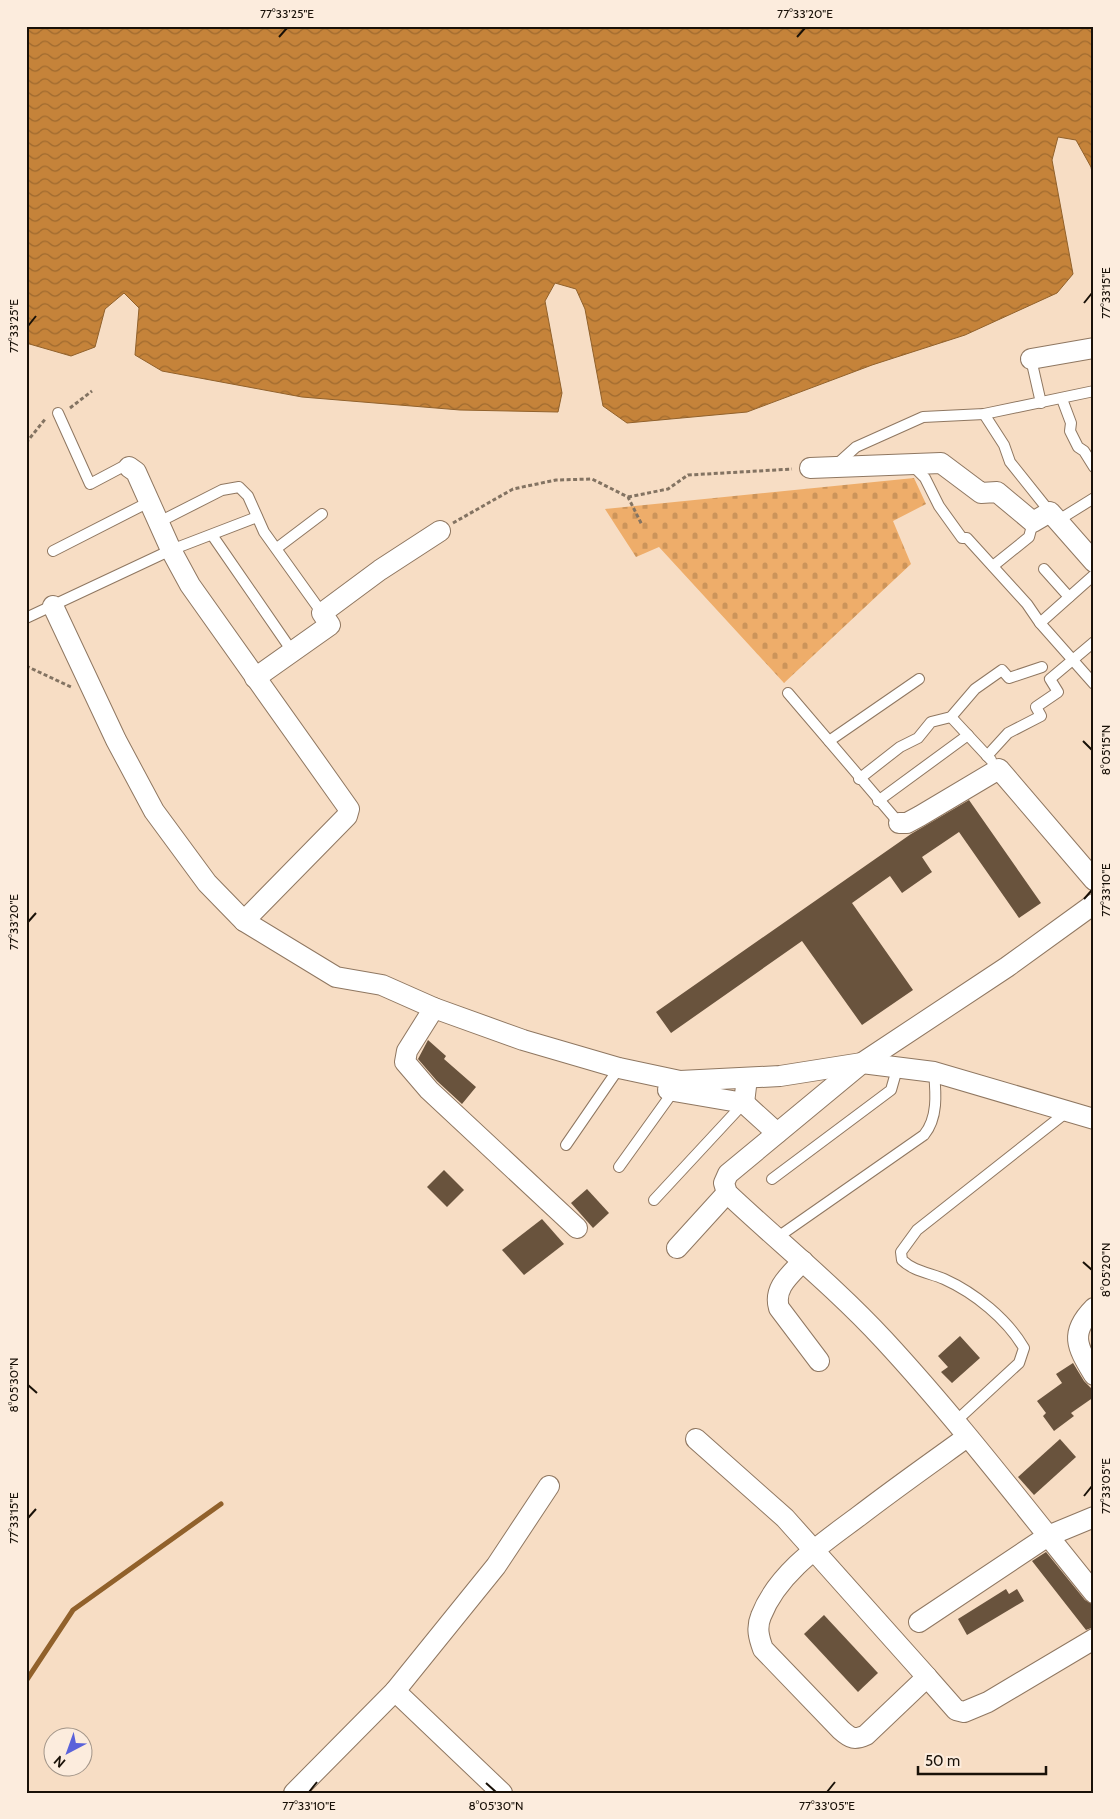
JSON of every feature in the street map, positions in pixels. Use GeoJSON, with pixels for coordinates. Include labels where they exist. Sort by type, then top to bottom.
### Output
{"type":"FeatureCollection","features":[{"type":"Feature","properties":{"kind":"street"},"geometry":{"type":"LineString","coordinates":[[1031,359],[1092,353]]}},
{"type":"Feature","properties":{"kind":"street"},"geometry":{"type":"LineString","coordinates":[[810,468],[941,463],[981,493],[997,492],[1047,518],[1092,557]]}},
{"type":"Feature","properties":{"kind":"street"},"geometry":{"type":"LineString","coordinates":[[129,467],[136,472],[171,550],[190,585],[347,805],[349,813],[244,921]]}},
{"type":"Feature","properties":{"kind":"street"},"geometry":{"type":"LineString","coordinates":[[255,678],[330,626],[322,613],[380,570],[440,531]]}},
{"type":"Feature","properties":{"kind":"street"},"geometry":{"type":"LineString","coordinates":[[53,606],[116,740],[154,811],[207,883],[244,921],[336,978],[382,985],[434,1008],[616,1074]]}},
{"type":"Feature","properties":{"kind":"street"},"geometry":{"type":"LineString","coordinates":[[899,823],[907,823],[920,816],[993,763],[1094,880]]}},
{"type":"Feature","properties":{"kind":"street"},"geometry":{"type":"LineString","coordinates":[[1094,904],[1007,967],[862,1063],[728,1174],[724,1183],[727,1193],[775,1239],[803,1261],[884,1340],[961,1430],[1094,1593]]}},
{"type":"Feature","properties":{"kind":"street"},"geometry":{"type":"LineString","coordinates":[[434,1008],[407,1051],[405,1062],[429,1090],[578,1228]]}},
{"type":"Feature","properties":{"kind":"street"},"geometry":{"type":"LineString","coordinates":[[557,1062],[677,1086],[744,1102],[777,1133]]}},
{"type":"Feature","properties":{"kind":"street"},"geometry":{"type":"LineString","coordinates":[[677,1086],[862,1063],[934,1072],[1094,1119]]}},
{"type":"Feature","properties":{"kind":"street"},"geometry":{"type":"LineString","coordinates":[[744,1102],[747,1078]]}},
{"type":"Feature","properties":{"kind":"street"},"geometry":{"type":"LineString","coordinates":[[678,1248],[727,1193]]}},
{"type":"Feature","properties":{"kind":"street"},"geometry":{"type":"LineString","coordinates":[[803,1261],[783,1283],[777,1301],[779,1308],[819,1361]]}},
{"type":"Feature","properties":{"kind":"street"},"geometry":{"type":"LineString","coordinates":[[1094,1308],[1086,1316],[1079,1330],[1077,1345],[1094,1375]]}},
{"type":"Feature","properties":{"kind":"street"},"geometry":{"type":"LineString","coordinates":[[927,1677],[866,1734],[858,1739],[850,1738],[763,1649],[758,1634],[760,1618],[771,1596],[815,1550],[961,1430]]}},
{"type":"Feature","properties":{"kind":"street"},"geometry":{"type":"LineString","coordinates":[[696,1440],[756,1492],[815,1550],[956,1710],[964,1712],[988,1702],[1094,1639]]}},
{"type":"Feature","properties":{"kind":"street"},"geometry":{"type":"LineString","coordinates":[[294,1793],[395,1691],[496,1566],[549,1486]]}},
{"type":"Feature","properties":{"kind":"street"},"geometry":{"type":"LineString","coordinates":[[919,1622],[1048,1536],[1094,1516]]}},
{"type":"Feature","properties":{"kind":"street"},"geometry":{"type":"LineString","coordinates":[[395,1691],[502,1793]]}},
{"type":"Feature","properties":{"kind":"lane"},"geometry":{"type":"LineString","coordinates":[[1031,359],[1041,403]]}},
{"type":"Feature","properties":{"kind":"lane"},"geometry":{"type":"LineString","coordinates":[[835,466],[856,447],[923,417],[984,414],[1094,391]]}},
{"type":"Feature","properties":{"kind":"lane"},"geometry":{"type":"LineString","coordinates":[[1062,399],[1071,423],[1070,431],[1078,447],[1084,451],[1094,467]]}},
{"type":"Feature","properties":{"kind":"lane"},"geometry":{"type":"LineString","coordinates":[[58,413],[90,484],[124,466],[129,467]]}},
{"type":"Feature","properties":{"kind":"lane"},"geometry":{"type":"LineString","coordinates":[[984,414],[1004,445],[1010,462],[1047,518]]}},
{"type":"Feature","properties":{"kind":"lane"},"geometry":{"type":"LineString","coordinates":[[909,463],[925,478],[939,506],[962,538],[967,538],[1027,604],[1040,623],[1094,684]]}},
{"type":"Feature","properties":{"kind":"lane"},"geometry":{"type":"LineString","coordinates":[[159,522],[222,490],[239,487],[248,496],[257,517],[322,613]]}},
{"type":"Feature","properties":{"kind":"lane"},"geometry":{"type":"LineString","coordinates":[[992,566],[1029,537],[1047,518],[1094,498]]}},
{"type":"Feature","properties":{"kind":"lane"},"geometry":{"type":"LineString","coordinates":[[53,551],[149,502]]}},
{"type":"Feature","properties":{"kind":"lane"},"geometry":{"type":"LineString","coordinates":[[277,548],[322,514]]}},
{"type":"Feature","properties":{"kind":"lane"},"geometry":{"type":"LineString","coordinates":[[26,618],[171,550],[257,517]]}},
{"type":"Feature","properties":{"kind":"lane"},"geometry":{"type":"LineString","coordinates":[[212,534],[292,651]]}},
{"type":"Feature","properties":{"kind":"lane"},"geometry":{"type":"LineString","coordinates":[[1044,569],[1069,597]]}},
{"type":"Feature","properties":{"kind":"lane"},"geometry":{"type":"LineString","coordinates":[[1040,623],[1094,575]]}},
{"type":"Feature","properties":{"kind":"lane"},"geometry":{"type":"LineString","coordinates":[[951,717],[993,763],[1008,734],[1041,716],[1036,707],[1058,692],[1050,679],[1071,659],[1094,642]]}},
{"type":"Feature","properties":{"kind":"lane"},"geometry":{"type":"LineString","coordinates":[[860,779],[900,748],[918,738],[931,722],[951,717],[975,689],[1002,670],[1009,678],[1042,667]]}},
{"type":"Feature","properties":{"kind":"lane"},"geometry":{"type":"LineString","coordinates":[[829,741],[919,679]]}},
{"type":"Feature","properties":{"kind":"lane"},"geometry":{"type":"LineString","coordinates":[[788,694],[878,801],[899,823]]}},
{"type":"Feature","properties":{"kind":"lane"},"geometry":{"type":"LineString","coordinates":[[878,801],[968,735]]}},
{"type":"Feature","properties":{"kind":"lane"},"geometry":{"type":"LineString","coordinates":[[772,1179],[891,1090],[898,1069]]}},
{"type":"Feature","properties":{"kind":"lane"},"geometry":{"type":"LineString","coordinates":[[775,1239],[924,1135],[933,1124],[936,1092],[934,1072]]}},
{"type":"Feature","properties":{"kind":"lane"},"geometry":{"type":"LineString","coordinates":[[566,1145],[616,1074]]}},
{"type":"Feature","properties":{"kind":"lane"},"geometry":{"type":"LineString","coordinates":[[619,1167],[677,1086]]}},
{"type":"Feature","properties":{"kind":"lane"},"geometry":{"type":"LineString","coordinates":[[654,1200],[744,1102]]}},
{"type":"Feature","properties":{"kind":"lane"},"geometry":{"type":"LineString","coordinates":[[961,1430],[1019,1363],[1024,1348],[1006,1324],[975,1297],[945,1280],[908,1266],[902,1260],[901,1252],[917,1230],[1068,1110]]}},
{"type":"Feature","properties":{"kind":"path"},"geometry":{"type":"LineString","coordinates":[[628,497],[668,489],[688,475],[810,468]]}},
{"type":"Feature","properties":{"kind":"path"},"geometry":{"type":"LineString","coordinates":[[440,531],[487,502],[513,489],[556,480],[592,479],[628,497],[642,525]]}},
{"type":"Feature","properties":{"kind":"path"},"geometry":{"type":"LineString","coordinates":[[26,666],[72,687]]}},
{"type":"Feature","properties":{"kind":"green space"},"geometry":{"type":"Polygon","coordinates":[[[914,478],[926,504],[893,521],[911,564],[784,683],[659,547],[636,557],[605,509],[914,478]]]}},
{"type":"Feature","properties":{"kind":"water"},"geometry":{"type":"Polygon","coordinates":[[[26,26],[1094,26],[1094,184],[1091,167],[1076,140],[1058,137],[1052,160],[1073,274],[1057,293],[965,335],[872,365],[747,412],[627,423],[603,406],[585,309],[576,289],[555,283],[545,301],[562,393],[558,412],[460,410],[302,397],[162,371],[135,355],[139,308],[124,293],[105,309],[95,347],[71,356],[26,343],[26,26]]]}},
{"type":"Feature","properties":{"kind":"building"},"geometry":{"type":"Polygon","coordinates":[[[969,800],[1041,903],[1019,918],[959,832],[922,857],[932,872],[902,893],[890,876],[852,903],[913,990],[862,1025],[802,941],[671,1033],[656,1012],[911,834],[969,800]]]}},
{"type":"Feature","properties":{"kind":"building"},"geometry":{"type":"Polygon","coordinates":[[[428,1040],[446,1056],[444,1059],[476,1087],[462,1104],[437,1081],[418,1059],[428,1040]]]}},
{"type":"Feature","properties":{"kind":"building"},"geometry":{"type":"Polygon","coordinates":[[[444,1170],[464,1190],[447,1207],[427,1187],[444,1170]]]}},
{"type":"Feature","properties":{"kind":"building"},"geometry":{"type":"Polygon","coordinates":[[[587,1189],[609,1213],[593,1228],[571,1203],[587,1189]]]}},
{"type":"Feature","properties":{"kind":"building"},"geometry":{"type":"Polygon","coordinates":[[[542,1219],[564,1244],[524,1275],[502,1250],[542,1219]]]}},
{"type":"Feature","properties":{"kind":"building"},"geometry":{"type":"Polygon","coordinates":[[[960,1336],[980,1358],[952,1383],[941,1372],[948,1367],[938,1356],[960,1336]]]}},
{"type":"Feature","properties":{"kind":"building"},"geometry":{"type":"Polygon","coordinates":[[[1073,1363],[1084,1381],[1094,1391],[1094,1397],[1071,1413],[1074,1416],[1054,1431],[1043,1416],[1046,1413],[1037,1401],[1062,1383],[1056,1374],[1073,1363]]]}},
{"type":"Feature","properties":{"kind":"building"},"geometry":{"type":"Polygon","coordinates":[[[1060,1439],[1076,1457],[1034,1495],[1018,1477],[1060,1439]]]}},
{"type":"Feature","properties":{"kind":"building"},"geometry":{"type":"Polygon","coordinates":[[[1046,1552],[1085,1600],[1094,1605],[1094,1627],[1086,1630],[1032,1561],[1046,1552]]]}},
{"type":"Feature","properties":{"kind":"building"},"geometry":{"type":"Polygon","coordinates":[[[1006,1589],[1009,1594],[1017,1589],[1024,1601],[967,1635],[958,1619],[1006,1589]]]}},
{"type":"Feature","properties":{"kind":"building"},"geometry":{"type":"Polygon","coordinates":[[[824,1615],[878,1673],[858,1692],[804,1634],[824,1615]]]}},
{"type":"Feature","properties":{"kind":"waterway"},"geometry":{"type":"LineString","coordinates":[[26,1681],[73,1610],[221,1504]]}}]}
